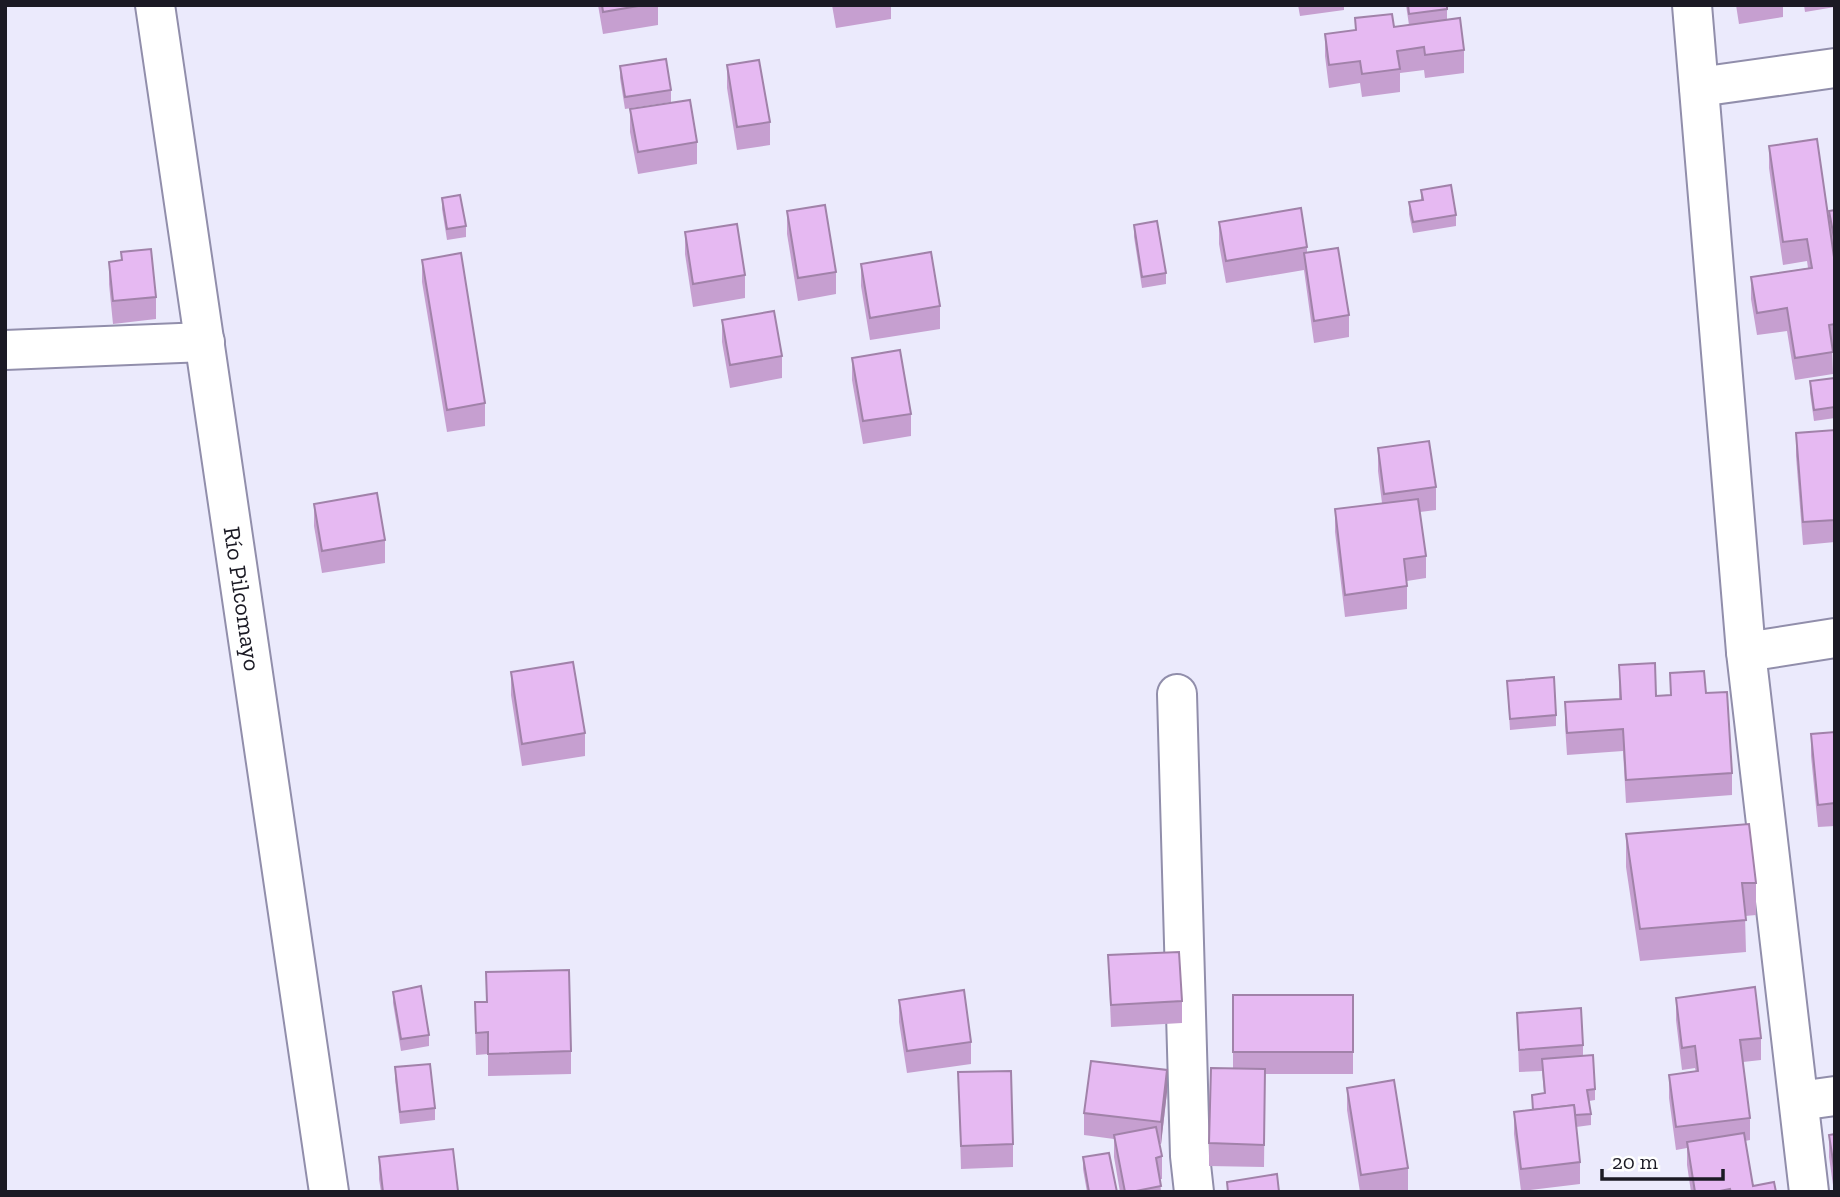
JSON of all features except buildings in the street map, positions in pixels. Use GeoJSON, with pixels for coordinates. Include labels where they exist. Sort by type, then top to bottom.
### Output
{"type":"FeatureCollection","features":[{"type":"Feature","properties":{"kind":"street","name":"Río Pilcomayo"},"geometry":{"type":"LineString","coordinates":[[155,5],[329,1192]]}},
{"type":"Feature","properties":{"kind":"street"},"geometry":{"type":"LineString","coordinates":[[1692,5],[1746,652],[1817,1098],[1809,1192]]}},
{"type":"Feature","properties":{"kind":"street"},"geometry":{"type":"LineString","coordinates":[[1699,87],[1835,68]]}},
{"type":"Feature","properties":{"kind":"street"},"geometry":{"type":"LineString","coordinates":[[5,350],[205,342]]}},
{"type":"Feature","properties":{"kind":"street"},"geometry":{"type":"LineString","coordinates":[[1746,652],[1835,638]]}},
{"type":"Feature","properties":{"kind":"street"},"geometry":{"type":"LineString","coordinates":[[1177,694],[1190,1156],[1194,1192]]}}]}
